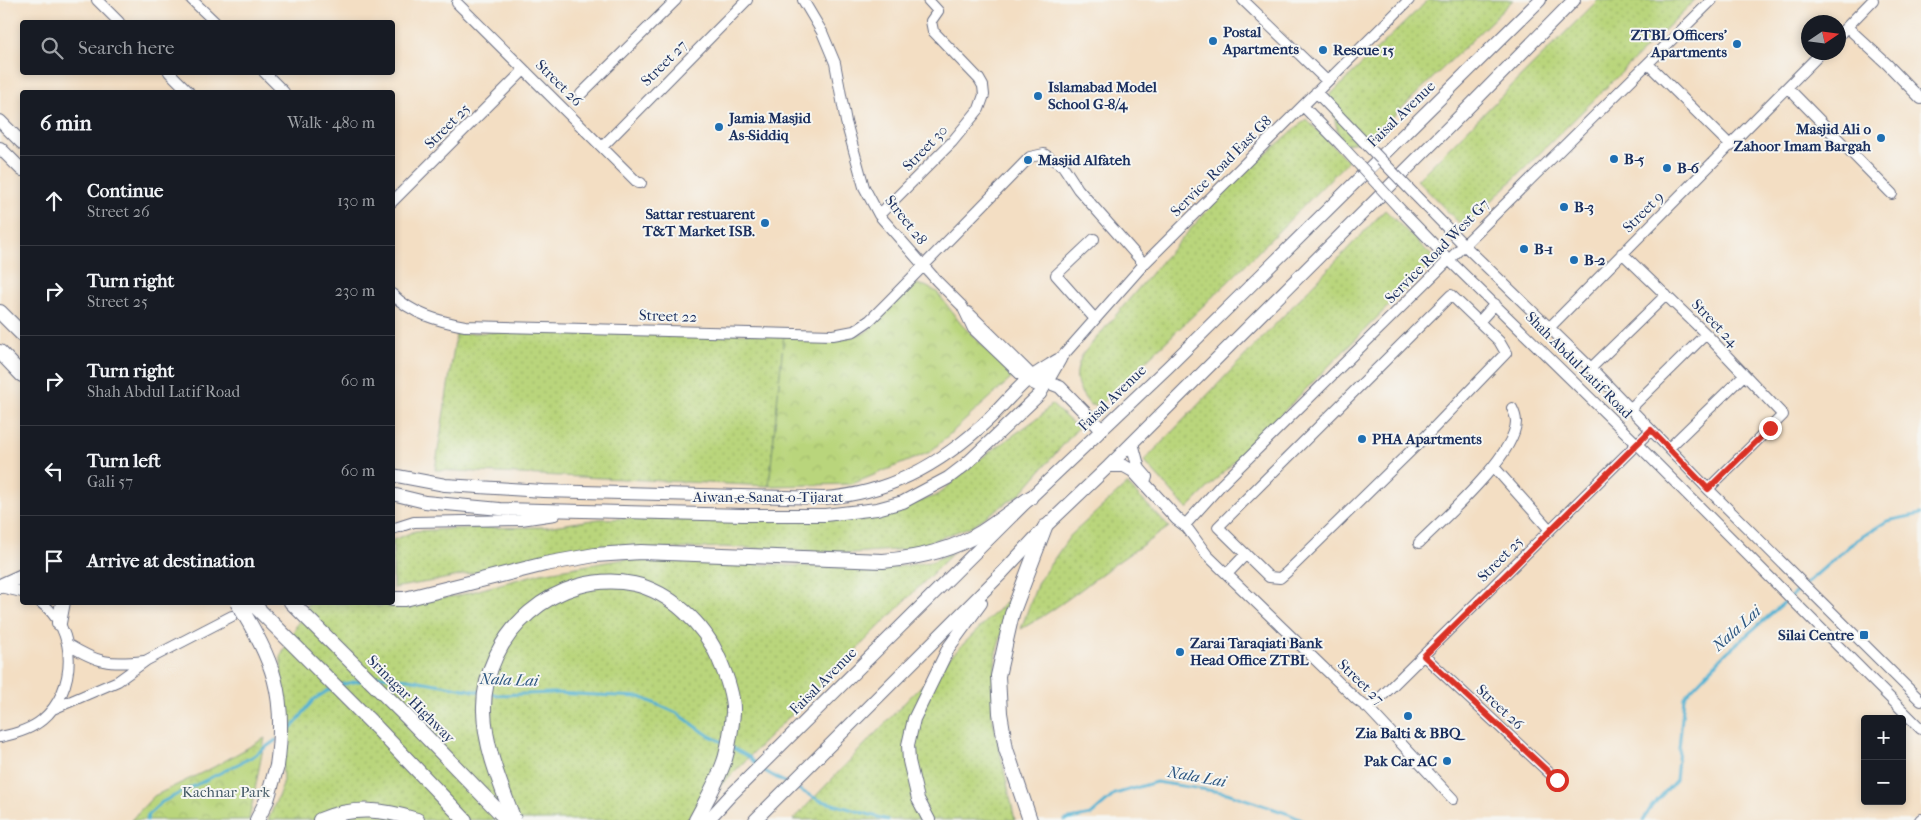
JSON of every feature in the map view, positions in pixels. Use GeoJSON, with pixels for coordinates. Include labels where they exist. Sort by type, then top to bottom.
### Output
{"type":"FeatureCollection","features":[{"type":"Feature","properties":{"kind":"highway"},"geometry":{"type":"LineString","coordinates":[[0,312],[20,332]]}},
{"type":"Feature","properties":{"kind":"highway"},"geometry":{"type":"LineString","coordinates":[[0,352],[20,373]]}},
{"type":"Feature","properties":{"kind":"highway"},"geometry":{"type":"LineString","coordinates":[[395,599],[405,599],[545,564],[595,555],[641,552],[883,561],[912,558],[944,550],[981,532],[1030,498]]}},
{"type":"Feature","properties":{"kind":"highway"},"geometry":{"type":"LineString","coordinates":[[1030,820],[1006,749],[1000,713],[998,676],[1012,614],[1045,527]]}},
{"type":"Feature","properties":{"kind":"highway"},"geometry":{"type":"LineString","coordinates":[[0,587],[20,577]]}},
{"type":"Feature","properties":{"kind":"highway"},"geometry":{"type":"LineString","coordinates":[[514,820],[490,748],[484,711],[485,695],[492,665],[504,639],[512,628],[548,598],[575,588],[614,582],[645,587],[672,602],[695,620],[713,644],[726,675],[733,712],[725,761],[696,820]]}},
{"type":"Feature","properties":{"kind":"highway"},"geometry":{"type":"LineString","coordinates":[[59,623],[62,605]]}},
{"type":"Feature","properties":{"kind":"highway"},"geometry":{"type":"LineString","coordinates":[[254,605],[375,726],[465,820]]}},
{"type":"Feature","properties":{"kind":"highway","name":"Srinagar Highway"},"geometry":{"type":"LineString","coordinates":[[294,605],[507,820]]}},
{"type":"Feature","properties":{"kind":"highway"},"geometry":{"type":"LineString","coordinates":[[234,609],[258,637],[267,655],[278,689],[280,732],[277,766],[257,820]]}},
{"type":"Feature","properties":{"kind":"highway"},"geometry":{"type":"LineString","coordinates":[[320,820],[362,809],[395,812],[417,820]]}},
{"type":"Feature","properties":{"kind":"main road","name":"Faisal Avenue"},"geometry":{"type":"LineString","coordinates":[[708,820],[1030,498],[1102,430],[1540,0]]}},
{"type":"Feature","properties":{"kind":"main road"},"geometry":{"type":"LineString","coordinates":[[755,820],[1003,572],[1045,527],[1109,466],[1574,0]]}},
{"type":"Feature","properties":{"kind":"main road"},"geometry":{"type":"LineString","coordinates":[[0,121],[20,141]]}},
{"type":"Feature","properties":{"kind":"main road"},"geometry":{"type":"LineString","coordinates":[[0,148],[20,168]]}},
{"type":"Feature","properties":{"kind":"main road","name":"Aiwan-e-Sanat-o-Tijarat"},"geometry":{"type":"LineString","coordinates":[[395,476],[445,485],[543,491],[849,497],[908,478],[958,445],[1030,378],[1060,358]]}},
{"type":"Feature","properties":{"kind":"main road","name":"Aiwan-e-Sanat-o-Tijarat"},"geometry":{"type":"LineString","coordinates":[[395,495],[442,504],[500,509],[825,515],[877,509],[903,502],[948,478],[965,465],[1040,394],[1060,358]]}},
{"type":"Feature","properties":{"kind":"main road"},"geometry":{"type":"LineString","coordinates":[[1045,385],[1060,387],[1102,430]]}},
{"type":"Feature","properties":{"kind":"main road"},"geometry":{"type":"LineString","coordinates":[[988,419],[1000,432]]}},
{"type":"Feature","properties":{"kind":"main road"},"geometry":{"type":"LineString","coordinates":[[1132,443],[1139,469],[1180,515],[1185,525]]}},
{"type":"Feature","properties":{"kind":"main road"},"geometry":{"type":"LineString","coordinates":[[1109,466],[1124,466],[1133,471],[1177,519],[1185,525]]}},
{"type":"Feature","properties":{"kind":"main road"},"geometry":{"type":"LineString","coordinates":[[442,504],[445,485]]}},
{"type":"Feature","properties":{"kind":"main road"},"geometry":{"type":"LineString","coordinates":[[929,820],[918,799],[912,776],[908,745],[914,719],[950,647],[1003,572]]}},
{"type":"Feature","properties":{"kind":"street"},"geometry":{"type":"LineString","coordinates":[[97,0],[117,20]]}},
{"type":"Feature","properties":{"kind":"street"},"geometry":{"type":"LineString","coordinates":[[192,0],[213,20]]}},
{"type":"Feature","properties":{"kind":"street","name":"Street 27"},"geometry":{"type":"LineString","coordinates":[[602,147],[747,0]]}},
{"type":"Feature","properties":{"kind":"street","name":"Street 28"},"geometry":{"type":"LineString","coordinates":[[803,0],[822,32],[835,62],[846,122],[864,187],[879,215],[962,306],[973,329],[1030,378]]}},
{"type":"Feature","properties":{"kind":"street","name":"Street 30"},"geometry":{"type":"LineString","coordinates":[[879,215],[952,142],[979,109],[984,95],[983,86],[979,78],[933,31],[930,21],[938,12],[928,0]]}},
{"type":"Feature","properties":{"kind":"street"},"geometry":{"type":"LineString","coordinates":[[1243,0],[1327,81]]}},
{"type":"Feature","properties":{"kind":"street","name":"Service Road East G8"},"geometry":{"type":"LineString","coordinates":[[1060,358],[1144,264],[1409,0]]}},
{"type":"Feature","properties":{"kind":"street","name":"Service Road West G7"},"geometry":{"type":"LineString","coordinates":[[1185,525],[1221,485],[1712,0]]}},
{"type":"Feature","properties":{"kind":"street"},"geometry":{"type":"LineString","coordinates":[[1873,0],[1847,27],[1921,99]]}},
{"type":"Feature","properties":{"kind":"street"},"geometry":{"type":"LineString","coordinates":[[581,94],[669,2]]}},
{"type":"Feature","properties":{"kind":"street","name":"Street 26"},"geometry":{"type":"LineString","coordinates":[[457,3],[638,183],[641,183]]}},
{"type":"Feature","properties":{"kind":"street","name":"Street 9"},"geometry":{"type":"LineString","coordinates":[[1549,328],[1814,60]]}},
{"type":"Feature","properties":{"kind":"street"},"geometry":{"type":"LineString","coordinates":[[1648,64],[1731,146]]}},
{"type":"Feature","properties":{"kind":"street","name":"Street 25"},"geometry":{"type":"LineString","coordinates":[[395,200],[524,70]]}},
{"type":"Feature","properties":{"kind":"street"},"geometry":{"type":"LineString","coordinates":[[172,75],[187,90]]}},
{"type":"Feature","properties":{"kind":"street"},"geometry":{"type":"LineString","coordinates":[[267,75],[282,90]]}},
{"type":"Feature","properties":{"kind":"street"},"geometry":{"type":"LineString","coordinates":[[1788,88],[1892,194]]}},
{"type":"Feature","properties":{"kind":"street","name":"Shah Abdul Latif Road"},"geometry":{"type":"LineString","coordinates":[[1316,92],[1464,245],[1592,368],[1651,430],[1670,447],[1708,489],[1921,701]]}},
{"type":"Feature","properties":{"kind":"street","name":"Shah Abdul Latif Road"},"geometry":{"type":"LineString","coordinates":[[1303,106],[1449,260],[1637,444],[1921,729]]}},
{"type":"Feature","properties":{"kind":"street","name":"Street 22"},"geometry":{"type":"LineString","coordinates":[[395,296],[421,314],[443,322],[465,326],[833,335],[854,332],[870,320],[1030,157],[1044,154],[1063,166],[1078,190],[1144,264]]}},
{"type":"Feature","properties":{"kind":"street"},"geometry":{"type":"LineString","coordinates":[[1094,239],[1056,275],[1095,319]]}},
{"type":"Feature","properties":{"kind":"street","name":"Street 24"},"geometry":{"type":"LineString","coordinates":[[1622,254],[1706,334],[1783,415],[1708,489]]}},
{"type":"Feature","properties":{"kind":"street"},"geometry":{"type":"LineString","coordinates":[[1451,295],[1499,342],[1506,353],[1427,435],[1280,578],[1268,577],[1246,554],[1218,527],[1451,295]]}},
{"type":"Feature","properties":{"kind":"street"},"geometry":{"type":"LineString","coordinates":[[1592,368],[1666,295]]}},
{"type":"Feature","properties":{"kind":"street"},"geometry":{"type":"LineString","coordinates":[[1479,322],[1495,304]]}},
{"type":"Feature","properties":{"kind":"street"},"geometry":{"type":"LineString","coordinates":[[1631,408],[1706,334]]}},
{"type":"Feature","properties":{"kind":"street"},"geometry":{"type":"LineString","coordinates":[[1670,447],[1744,375]]}},
{"type":"Feature","properties":{"kind":"street"},"geometry":{"type":"LineString","coordinates":[[1030,378],[1045,385]]}},
{"type":"Feature","properties":{"kind":"street"},"geometry":{"type":"LineString","coordinates":[[1419,543],[1494,467],[1513,436],[1516,422],[1512,408]]}},
{"type":"Feature","properties":{"kind":"street","name":"Street 25"},"geometry":{"type":"LineString","coordinates":[[1369,709],[1651,430]]}},
{"type":"Feature","properties":{"kind":"street"},"geometry":{"type":"LineString","coordinates":[[1494,467],[1550,530]]}},
{"type":"Feature","properties":{"kind":"street"},"geometry":{"type":"LineString","coordinates":[[395,528],[414,522],[521,520],[589,510]]}},
{"type":"Feature","properties":{"kind":"street","name":"Street 27"},"geometry":{"type":"LineString","coordinates":[[1185,525],[1208,555],[1356,700],[1369,709],[1453,799]]}},
{"type":"Feature","properties":{"kind":"street"},"geometry":{"type":"LineString","coordinates":[[1227,574],[1246,554]]}},
{"type":"Feature","properties":{"kind":"street"},"geometry":{"type":"LineString","coordinates":[[0,587],[20,592]]}},
{"type":"Feature","properties":{"kind":"street"},"geometry":{"type":"LineString","coordinates":[[0,737],[15,734],[42,720],[53,709],[62,694],[68,678],[70,661],[67,644],[59,623],[43,605]]}},
{"type":"Feature","properties":{"kind":"street"},"geometry":{"type":"LineString","coordinates":[[53,709],[118,680],[147,660],[234,609]]}},
{"type":"Feature","properties":{"kind":"street"},"geometry":{"type":"LineString","coordinates":[[67,644],[86,656],[114,664],[147,660]]}},
{"type":"Feature","properties":{"kind":"street","name":"Street 26"},"geometry":{"type":"LineString","coordinates":[[1424,656],[1557,780]]}},
{"type":"Feature","properties":{"kind":"green space"},"geometry":{"type":"Polygon","coordinates":[[[1428,0],[1513,0],[1369,140],[1341,145],[1329,96],[1428,0]]]}},
{"type":"Feature","properties":{"kind":"green space"},"geometry":{"type":"Polygon","coordinates":[[[1598,0],[1695,0],[1464,228],[1417,180],[1598,0]]]}},
{"type":"Feature","properties":{"kind":"green space"},"geometry":{"type":"Polygon","coordinates":[[[1306,119],[1348,161],[1232,278],[1099,406],[1090,405],[1077,382],[1077,370],[1082,355],[1166,256],[1228,188],[1306,119]]]}},
{"type":"Feature","properties":{"kind":"green space"},"geometry":{"type":"Polygon","coordinates":[[[1385,210],[1435,259],[1187,509],[1144,461],[1385,210]]]}},
{"type":"Feature","properties":{"kind":"green space"},"geometry":{"type":"Polygon","coordinates":[[[917,284],[937,292],[961,324],[1014,376],[930,452],[852,484],[769,486],[784,334],[829,343],[865,333],[911,287],[917,284]]]}},
{"type":"Feature","properties":{"kind":"green space"},"geometry":{"type":"Polygon","coordinates":[[[512,331],[784,334],[769,486],[435,470],[456,334],[512,331]]]}},
{"type":"Feature","properties":{"kind":"green space"},"geometry":{"type":"Polygon","coordinates":[[[1051,404],[1078,428],[1020,494],[972,526],[911,549],[851,553],[723,547],[571,552],[395,588],[395,539],[415,531],[546,527],[599,519],[882,513],[936,496],[980,459],[1042,415],[1051,404]]]}},
{"type":"Feature","properties":{"kind":"green space"},"geometry":{"type":"Polygon","coordinates":[[[1127,484],[1169,527],[1062,604],[1021,629],[1038,582],[1070,536],[1127,484]]]}},
{"type":"Feature","properties":{"kind":"green space"},"geometry":{"type":"Polygon","coordinates":[[[954,552],[686,820],[268,820],[283,785],[281,656],[307,605],[395,605],[457,596],[541,573],[625,559],[882,569],[930,562],[954,552]]]}},
{"type":"Feature","properties":{"kind":"green space"},"geometry":{"type":"Polygon","coordinates":[[[1016,592],[996,652],[992,715],[1015,820],[793,820],[910,697],[1016,592]]]}},
{"type":"Feature","properties":{"kind":"green space","name":"Kachnar Park"},"geometry":{"type":"Polygon","coordinates":[[[265,738],[249,820],[131,820],[154,796],[214,767],[265,738]]]}},
{"type":"Feature","properties":{"kind":"waterway","name":"Nala Lai"},"geometry":{"type":"LineString","coordinates":[[1643,820],[1652,806],[1676,780],[1684,697],[1726,653],[1855,541],[1887,521],[1921,514]]}},
{"type":"Feature","properties":{"kind":"waterway","name":"Nala Lai"},"geometry":{"type":"LineString","coordinates":[[374,677],[408,679],[481,692]]}},
{"type":"Feature","properties":{"kind":"waterway","name":"Nala Lai"},"geometry":{"type":"LineString","coordinates":[[340,685],[363,680]]}},
{"type":"Feature","properties":{"kind":"waterway","name":"Nala Lai"},"geometry":{"type":"LineString","coordinates":[[283,735],[295,724],[313,700],[332,688]]}},
{"type":"Feature","properties":{"kind":"waterway","name":"Nala Lai"},"geometry":{"type":"LineString","coordinates":[[490,693],[497,695],[553,693],[640,697],[677,713],[708,735],[726,744]]}},
{"type":"Feature","properties":{"kind":"waterway","name":"Nala Lai"},"geometry":{"type":"LineString","coordinates":[[147,820],[148,815],[162,802],[252,757],[276,740]]}},
{"type":"Feature","properties":{"kind":"waterway","name":"Nala Lai"},"geometry":{"type":"LineString","coordinates":[[731,747],[749,757],[757,765]]}},
{"type":"Feature","properties":{"kind":"waterway","name":"Nala Lai"},"geometry":{"type":"LineString","coordinates":[[761,769],[786,783]]}},
{"type":"Feature","properties":{"kind":"waterway","name":"Nala Lai"},"geometry":{"type":"LineString","coordinates":[[1065,820],[1091,815],[1115,794],[1156,782],[1227,793],[1302,820]]}},
{"type":"Feature","properties":{"kind":"waterway","name":"Nala Lai"},"geometry":{"type":"LineString","coordinates":[[794,787],[819,800],[888,820]]}},
{"type":"Feature","properties":{"kind":"place","name":"Postal Apartments"},"geometry":{"type":"Point","coordinates":[1213,41]}},
{"type":"Feature","properties":{"kind":"place","name":"ZTBL Officers' Apartments"},"geometry":{"type":"Point","coordinates":[1737,44]}},
{"type":"Feature","properties":{"kind":"place","name":"Rescue 15"},"geometry":{"type":"Point","coordinates":[1323,50]}},
{"type":"Feature","properties":{"kind":"place","name":"Islamabad Model School G-8/4"},"geometry":{"type":"Point","coordinates":[1038,96]}},
{"type":"Feature","properties":{"kind":"place","name":"Jamia Masjid As-Siddiq"},"geometry":{"type":"Point","coordinates":[719,127]}},
{"type":"Feature","properties":{"kind":"place","name":"Masjid Ali o Zahoor Imam Bargah"},"geometry":{"type":"Point","coordinates":[1881,138]}},
{"type":"Feature","properties":{"kind":"place","name":"B-5"},"geometry":{"type":"Point","coordinates":[1614,159]}},
{"type":"Feature","properties":{"kind":"place","name":"Masjid Alfateh"},"geometry":{"type":"Point","coordinates":[1028,160]}},
{"type":"Feature","properties":{"kind":"place","name":"B-6"},"geometry":{"type":"Point","coordinates":[1667,168]}},
{"type":"Feature","properties":{"kind":"place","name":"B-3"},"geometry":{"type":"Point","coordinates":[1564,207]}},
{"type":"Feature","properties":{"kind":"place","name":"Sattar restuarent T&T Market ISB."},"geometry":{"type":"Point","coordinates":[765,223]}},
{"type":"Feature","properties":{"kind":"place","name":"B-1"},"geometry":{"type":"Point","coordinates":[1524,249]}},
{"type":"Feature","properties":{"kind":"place","name":"B-2"},"geometry":{"type":"Point","coordinates":[1574,260]}},
{"type":"Feature","properties":{"kind":"place","name":"PHA Apartments"},"geometry":{"type":"Point","coordinates":[1362,439]}},
{"type":"Feature","properties":{"kind":"place","name":"Silai Centre"},"geometry":{"type":"Point","coordinates":[1864,635]}},
{"type":"Feature","properties":{"kind":"place","name":"Zarai Taraqiati Bank Head Office ZTBL"},"geometry":{"type":"Point","coordinates":[1180,652]}},
{"type":"Feature","properties":{"kind":"place","name":"Zia Balti & BBQ"},"geometry":{"type":"Point","coordinates":[1408,716]}},
{"type":"Feature","properties":{"kind":"place","name":"Pak Car AC"},"geometry":{"type":"Point","coordinates":[1447,761]}},
{"type":"Feature","properties":{"kind":"route"},"geometry":{"type":"LineString","coordinates":[[1557,780],[1424,656],[1651,430],[1670,447],[1708,489],[1770,428]]}}]}
